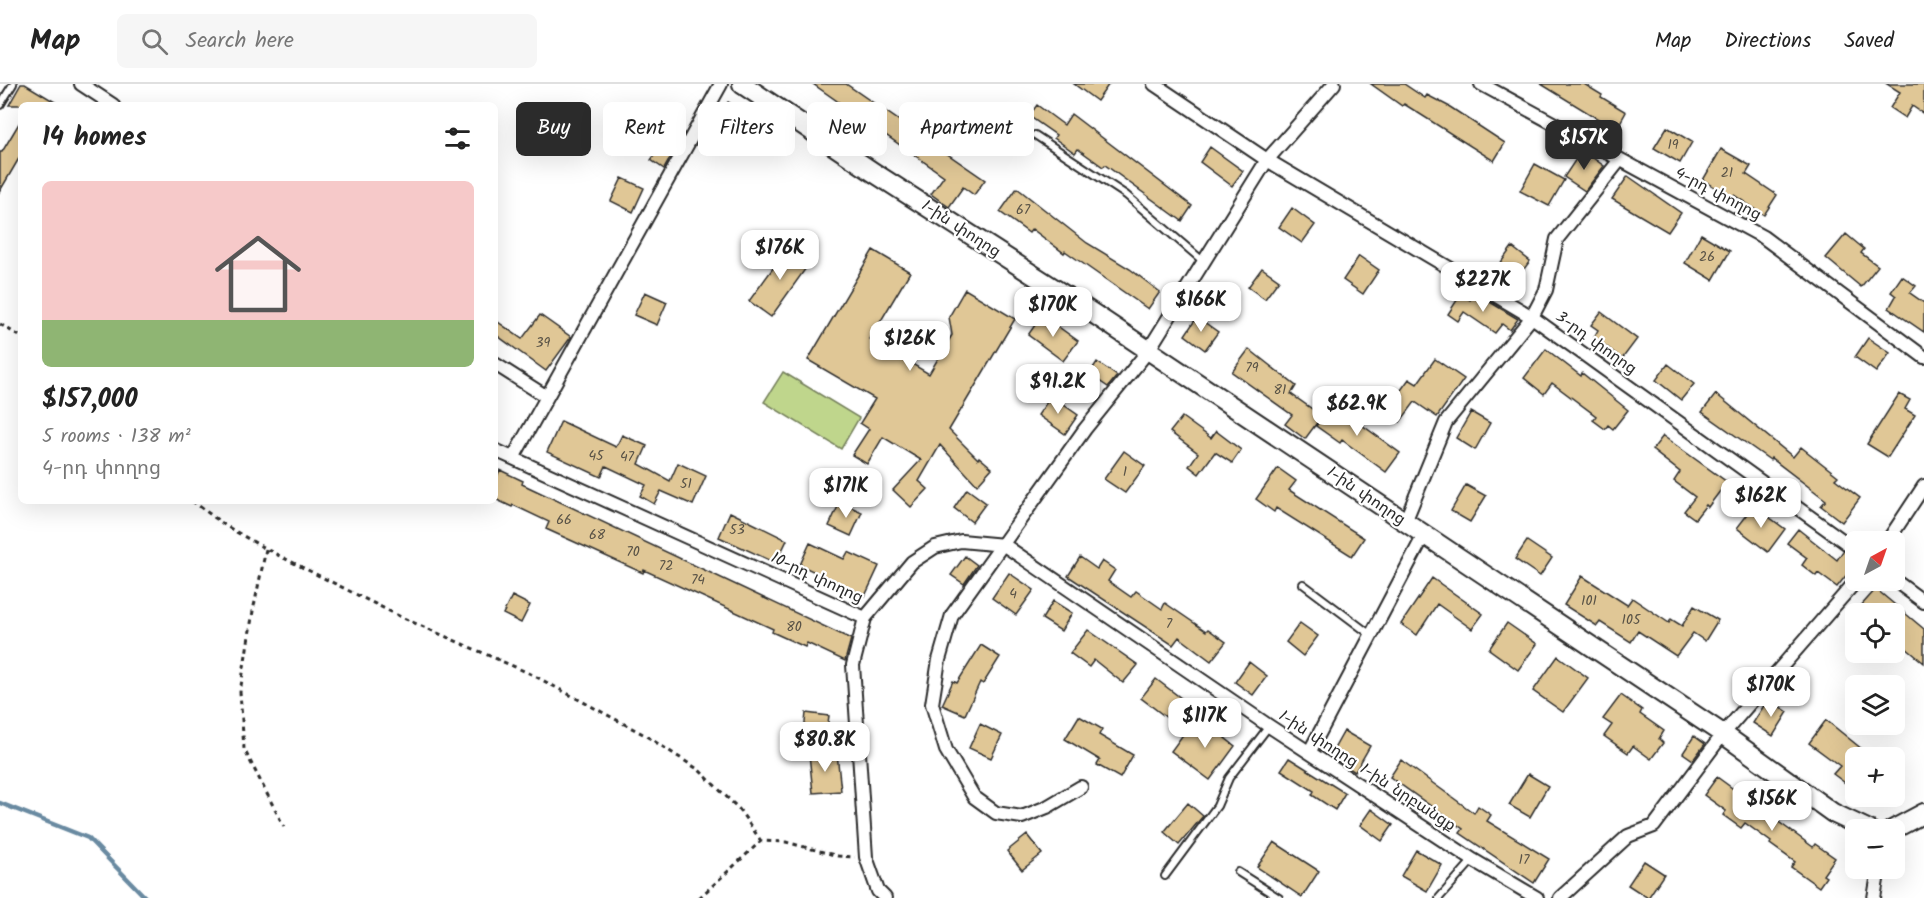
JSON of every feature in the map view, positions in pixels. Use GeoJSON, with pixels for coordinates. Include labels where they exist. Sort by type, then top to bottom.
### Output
{"type":"FeatureCollection","features":[{"type":"Feature","properties":{"kind":"main road","name":"1-ին փողոց"},"geometry":{"type":"LineString","coordinates":[[742,84],[1724,734],[1833,813],[1846,819]]}},
{"type":"Feature","properties":{"kind":"main road"},"geometry":{"type":"LineString","coordinates":[[1905,823],[1924,813]]}},
{"type":"Feature","properties":{"kind":"street"},"geometry":{"type":"LineString","coordinates":[[81,84],[108,102]]}},
{"type":"Feature","properties":{"kind":"street"},"geometry":{"type":"LineString","coordinates":[[513,458],[721,84]]}},
{"type":"Feature","properties":{"kind":"street","name":"3-րդ փողոց"},"geometry":{"type":"LineString","coordinates":[[1154,84],[1267,160],[1532,317],[1845,542]]}},
{"type":"Feature","properties":{"kind":"street"},"geometry":{"type":"LineString","coordinates":[[1080,787],[1047,807],[1022,817],[996,813],[974,797],[946,750],[932,704],[939,660],[952,615],[1085,429],[1148,351],[1267,160],[1334,84]]}},
{"type":"Feature","properties":{"kind":"street","name":"4-րդ փողոց"},"geometry":{"type":"LineString","coordinates":[[1481,84],[1619,161],[1763,237],[1924,357]]}},
{"type":"Feature","properties":{"kind":"street"},"geometry":{"type":"LineString","coordinates":[[1405,522],[1446,422],[1532,317],[1546,290],[1557,238],[1619,161]]}},
{"type":"Feature","properties":{"kind":"street"},"geometry":{"type":"LineString","coordinates":[[498,366],[547,397]]}},
{"type":"Feature","properties":{"kind":"street","name":"10-րդ փողոց"},"geometry":{"type":"LineString","coordinates":[[498,451],[865,618],[853,665],[866,857],[878,891],[885,898]]}},
{"type":"Feature","properties":{"kind":"street"},"geometry":{"type":"LineString","coordinates":[[1894,531],[1924,486]]}},
{"type":"Feature","properties":{"kind":"street"},"geometry":{"type":"LineString","coordinates":[[1310,751],[1424,535]]}},
{"type":"Feature","properties":{"kind":"street"},"geometry":{"type":"LineString","coordinates":[[865,618],[912,562],[935,547],[961,541],[1004,545]]}},
{"type":"Feature","properties":{"kind":"street","name":"1-ին փողոց 1-ին նրբանցք"},"geometry":{"type":"LineString","coordinates":[[1004,545],[1269,726],[1473,860],[1537,898]]}},
{"type":"Feature","properties":{"kind":"street"},"geometry":{"type":"LineString","coordinates":[[1905,588],[1924,602]]}},
{"type":"Feature","properties":{"kind":"street"},"geometry":{"type":"LineString","coordinates":[[1560,898],[1628,836],[1654,826],[1724,734],[1848,591]]}},
{"type":"Feature","properties":{"kind":"street"},"geometry":{"type":"LineString","coordinates":[[1874,898],[1877,879]]}},
{"type":"Feature","properties":{"kind":"lane"},"geometry":{"type":"LineString","coordinates":[[0,105],[13,84]]}},
{"type":"Feature","properties":{"kind":"lane"},"geometry":{"type":"LineString","coordinates":[[1035,135],[1126,195],[1204,262]]}},
{"type":"Feature","properties":{"kind":"lane"},"geometry":{"type":"LineString","coordinates":[[1303,584],[1372,635]]}},
{"type":"Feature","properties":{"kind":"lane"},"geometry":{"type":"LineString","coordinates":[[1165,876],[1217,806],[1229,778],[1269,726]]}},
{"type":"Feature","properties":{"kind":"lane"},"geometry":{"type":"LineString","coordinates":[[1439,898],[1473,860]]}},
{"type":"Feature","properties":{"kind":"lane"},"geometry":{"type":"LineString","coordinates":[[1238,872],[1279,898]]}},
{"type":"Feature","properties":{"kind":"path"},"geometry":{"type":"LineString","coordinates":[[0,324],[18,335]]}},
{"type":"Feature","properties":{"kind":"path"},"geometry":{"type":"LineString","coordinates":[[196,504],[226,526],[266,549],[401,617],[531,674],[643,734],[699,770],[739,809],[761,841]]}},
{"type":"Feature","properties":{"kind":"path"},"geometry":{"type":"LineString","coordinates":[[266,549],[253,610],[240,692],[244,749],[284,827]]}},
{"type":"Feature","properties":{"kind":"path"},"geometry":{"type":"LineString","coordinates":[[699,898],[761,841],[786,842],[838,856],[866,857]]}},
{"type":"Feature","properties":{"kind":"green space"},"geometry":{"type":"Polygon","coordinates":[[[783,372],[859,418],[841,449],[764,402],[783,372]]]}},
{"type":"Feature","properties":{"kind":"building"},"geometry":{"type":"Polygon","coordinates":[[[21,84],[25,84],[55,102],[18,102],[18,105],[9,105],[21,84]]]}},
{"type":"Feature","properties":{"kind":"building"},"geometry":{"type":"Polygon","coordinates":[[[813,84],[846,84],[872,102],[839,102],[813,84]]]}},
{"type":"Feature","properties":{"kind":"building"},"geometry":{"type":"Polygon","coordinates":[[[1074,84],[1109,84],[1097,101],[1074,84]]]}},
{"type":"Feature","properties":{"kind":"building"},"geometry":{"type":"Polygon","coordinates":[[[1371,84],[1404,84],[1425,98],[1427,95],[1450,107],[1505,143],[1494,161],[1404,104],[1402,106],[1371,84]]]}},
{"type":"Feature","properties":{"kind":"building"},"geometry":{"type":"Polygon","coordinates":[[[1541,84],[1584,84],[1626,112],[1616,130],[1541,84]]]}},
{"type":"Feature","properties":{"kind":"building"},"geometry":{"type":"Polygon","coordinates":[[[1887,84],[1924,84],[1924,114],[1912,106],[1905,118],[1890,108],[1900,92],[1887,84]]]}},
{"type":"Feature","properties":{"kind":"building"},"geometry":{"type":"Polygon","coordinates":[[[1037,105],[1064,125],[1071,114],[1192,206],[1182,221],[1105,165],[1103,167],[1078,149],[1075,153],[1054,138],[1056,135],[1034,120],[1034,109],[1037,105]]]}},
{"type":"Feature","properties":{"kind":"building"},"geometry":{"type":"Polygon","coordinates":[[[887,112],[899,121],[899,144],[887,136],[887,112]]]}},
{"type":"Feature","properties":{"kind":"building"},"geometry":{"type":"Polygon","coordinates":[[[18,125],[18,160],[0,191],[0,152],[18,125]]]}},
{"type":"Feature","properties":{"kind":"building"},"geometry":{"type":"Polygon","coordinates":[[[1667,127],[1692,142],[1680,163],[1654,148],[1667,127]]]}},
{"type":"Feature","properties":{"kind":"building"},"geometry":{"type":"Polygon","coordinates":[[[1210,147],[1243,171],[1232,186],[1200,162],[1210,147]]]}},
{"type":"Feature","properties":{"kind":"building"},"geometry":{"type":"Polygon","coordinates":[[[1721,149],[1751,166],[1746,174],[1777,195],[1764,215],[1734,195],[1732,198],[1703,180],[1721,149]]]}},
{"type":"Feature","properties":{"kind":"building"},"geometry":{"type":"Polygon","coordinates":[[[1582,150],[1604,166],[1585,191],[1564,177],[1582,150]]]}},
{"type":"Feature","properties":{"kind":"building"},"geometry":{"type":"Polygon","coordinates":[[[654,156],[671,156],[664,169],[651,160],[654,156]]]}},
{"type":"Feature","properties":{"kind":"building"},"geometry":{"type":"Polygon","coordinates":[[[916,156],[950,156],[985,180],[974,195],[963,187],[949,207],[931,194],[944,176],[916,156]]]}},
{"type":"Feature","properties":{"kind":"building"},"geometry":{"type":"Polygon","coordinates":[[[1535,164],[1564,180],[1549,206],[1520,191],[1535,164]]]}},
{"type":"Feature","properties":{"kind":"building"},"geometry":{"type":"Polygon","coordinates":[[[1628,176],[1681,213],[1668,232],[1612,199],[1628,176]]]}},
{"type":"Feature","properties":{"kind":"building"},"geometry":{"type":"Polygon","coordinates":[[[622,178],[644,188],[633,212],[611,201],[622,178]]]}},
{"type":"Feature","properties":{"kind":"building"},"geometry":{"type":"Polygon","coordinates":[[[1017,188],[1087,243],[1130,269],[1160,292],[1148,309],[1032,229],[1029,233],[1000,212],[1017,188]]]}},
{"type":"Feature","properties":{"kind":"building"},"geometry":{"type":"Polygon","coordinates":[[[1292,208],[1315,225],[1302,243],[1279,227],[1292,208]]]}},
{"type":"Feature","properties":{"kind":"building"},"geometry":{"type":"Polygon","coordinates":[[[1701,234],[1730,251],[1713,280],[1685,263],[1701,234]]]}},
{"type":"Feature","properties":{"kind":"building"},"geometry":{"type":"Polygon","coordinates":[[[1846,234],[1864,249],[1861,253],[1878,266],[1861,287],[1826,258],[1846,234]]]}},
{"type":"Feature","properties":{"kind":"building"},"geometry":{"type":"Polygon","coordinates":[[[790,245],[811,261],[771,317],[749,301],[790,245]]]}},
{"type":"Feature","properties":{"kind":"building"},"geometry":{"type":"Polygon","coordinates":[[[1512,247],[1530,261],[1512,285],[1494,272],[1512,247]]]}},
{"type":"Feature","properties":{"kind":"building"},"geometry":{"type":"Polygon","coordinates":[[[873,250],[910,272],[870,339],[929,374],[952,335],[949,317],[965,289],[1015,319],[949,430],[978,459],[979,457],[992,468],[977,485],[940,445],[919,481],[928,489],[911,507],[893,490],[921,460],[883,437],[867,464],[852,455],[869,429],[860,423],[875,399],[808,360],[873,250]]]}},
{"type":"Feature","properties":{"kind":"building"},"geometry":{"type":"Polygon","coordinates":[[[1359,256],[1379,270],[1363,294],[1343,280],[1359,256]]]}},
{"type":"Feature","properties":{"kind":"building"},"geometry":{"type":"Polygon","coordinates":[[[1262,268],[1279,280],[1265,299],[1248,287],[1262,268]]]}},
{"type":"Feature","properties":{"kind":"building"},"geometry":{"type":"Polygon","coordinates":[[[1902,276],[1916,286],[1910,293],[1924,303],[1924,332],[1889,308],[1896,296],[1891,292],[1902,276]]]}},
{"type":"Feature","properties":{"kind":"building"},"geometry":{"type":"Polygon","coordinates":[[[645,292],[667,302],[657,325],[634,315],[645,292]]]}},
{"type":"Feature","properties":{"kind":"building"},"geometry":{"type":"Polygon","coordinates":[[[1475,293],[1518,319],[1510,330],[1502,324],[1495,333],[1464,312],[1458,321],[1448,314],[1461,294],[1470,300],[1475,293]]]}},
{"type":"Feature","properties":{"kind":"building"},"geometry":{"type":"Polygon","coordinates":[[[1601,312],[1637,339],[1622,359],[1594,337],[1598,330],[1591,325],[1601,312]]]}},
{"type":"Feature","properties":{"kind":"building"},"geometry":{"type":"Polygon","coordinates":[[[540,315],[571,337],[546,371],[498,336],[498,322],[522,339],[540,315]]]}},
{"type":"Feature","properties":{"kind":"building"},"geometry":{"type":"Polygon","coordinates":[[[1042,315],[1078,341],[1063,361],[1028,335],[1042,315]]]}},
{"type":"Feature","properties":{"kind":"building"},"geometry":{"type":"Polygon","coordinates":[[[1197,317],[1218,332],[1205,350],[1185,335],[1197,317]]]}},
{"type":"Feature","properties":{"kind":"building"},"geometry":{"type":"Polygon","coordinates":[[[1868,338],[1890,353],[1876,372],[1855,357],[1868,338]]]}},
{"type":"Feature","properties":{"kind":"building"},"geometry":{"type":"Polygon","coordinates":[[[1249,349],[1296,386],[1291,394],[1322,416],[1305,439],[1285,424],[1292,415],[1232,372],[1249,349]]]}},
{"type":"Feature","properties":{"kind":"building"},"geometry":{"type":"Polygon","coordinates":[[[1546,349],[1581,376],[1582,373],[1628,410],[1613,429],[1608,425],[1605,429],[1593,420],[1596,416],[1552,383],[1544,394],[1524,378],[1546,349]]]}},
{"type":"Feature","properties":{"kind":"building"},"geometry":{"type":"Polygon","coordinates":[[[1435,359],[1464,379],[1437,417],[1415,402],[1400,422],[1372,402],[1380,392],[1393,401],[1409,379],[1417,384],[1435,359]]]}},
{"type":"Feature","properties":{"kind":"building"},"geometry":{"type":"Polygon","coordinates":[[[1097,362],[1117,376],[1108,387],[1089,374],[1097,362]]]}},
{"type":"Feature","properties":{"kind":"building"},"geometry":{"type":"Polygon","coordinates":[[[1668,364],[1694,384],[1681,400],[1656,380],[1668,364]]]}},
{"type":"Feature","properties":{"kind":"building"},"geometry":{"type":"Polygon","coordinates":[[[1716,394],[1793,457],[1801,447],[1838,476],[1835,479],[1860,498],[1842,522],[1821,506],[1826,500],[1771,458],[1770,460],[1702,412],[1716,394]]]}},
{"type":"Feature","properties":{"kind":"building"},"geometry":{"type":"Polygon","coordinates":[[[1899,394],[1910,400],[1905,409],[1915,415],[1888,457],[1867,444],[1899,394]]]}},
{"type":"Feature","properties":{"kind":"building"},"geometry":{"type":"Polygon","coordinates":[[[1051,396],[1078,415],[1065,434],[1038,415],[1051,396]]]}},
{"type":"Feature","properties":{"kind":"building"},"geometry":{"type":"Polygon","coordinates":[[[1332,403],[1400,453],[1386,472],[1342,440],[1340,443],[1316,426],[1332,403]]]}},
{"type":"Feature","properties":{"kind":"building"},"geometry":{"type":"Polygon","coordinates":[[[1471,412],[1490,423],[1475,450],[1456,438],[1471,412]]]}},
{"type":"Feature","properties":{"kind":"building"},"geometry":{"type":"Polygon","coordinates":[[[1182,417],[1211,438],[1216,431],[1241,450],[1232,463],[1215,452],[1199,474],[1189,466],[1198,453],[1170,432],[1182,417]]]}},
{"type":"Feature","properties":{"kind":"building"},"geometry":{"type":"Polygon","coordinates":[[[561,421],[616,447],[622,435],[647,446],[639,464],[670,481],[678,463],[706,476],[693,505],[661,491],[654,504],[640,496],[646,485],[606,466],[601,477],[547,452],[561,421]]]}},
{"type":"Feature","properties":{"kind":"building"},"geometry":{"type":"Polygon","coordinates":[[[1663,436],[1727,482],[1708,507],[1706,505],[1695,519],[1684,511],[1695,497],[1674,481],[1680,472],[1652,450],[1663,436]]]}},
{"type":"Feature","properties":{"kind":"building"},"geometry":{"type":"Polygon","coordinates":[[[1124,451],[1145,466],[1125,493],[1104,479],[1124,451]]]}},
{"type":"Feature","properties":{"kind":"building"},"geometry":{"type":"Polygon","coordinates":[[[1278,468],[1296,481],[1289,490],[1364,538],[1352,556],[1276,508],[1274,512],[1256,499],[1278,468]]]}},
{"type":"Feature","properties":{"kind":"building"},"geometry":{"type":"Polygon","coordinates":[[[500,470],[523,481],[522,484],[851,639],[845,661],[807,643],[805,647],[772,632],[773,629],[644,570],[643,573],[546,529],[549,522],[498,500],[500,470]]]}},
{"type":"Feature","properties":{"kind":"building"},"geometry":{"type":"Polygon","coordinates":[[[1466,485],[1486,496],[1470,522],[1451,511],[1466,485]]]}},
{"type":"Feature","properties":{"kind":"building"},"geometry":{"type":"Polygon","coordinates":[[[967,489],[986,503],[972,522],[954,508],[967,489]]]}},
{"type":"Feature","properties":{"kind":"building"},"geometry":{"type":"Polygon","coordinates":[[[840,502],[862,512],[851,536],[829,526],[840,502]]]}},
{"type":"Feature","properties":{"kind":"building"},"geometry":{"type":"Polygon","coordinates":[[[1754,506],[1785,529],[1768,552],[1737,528],[1754,506]]]}},
{"type":"Feature","properties":{"kind":"building"},"geometry":{"type":"Polygon","coordinates":[[[730,512],[787,540],[776,563],[719,537],[730,512]]]}},
{"type":"Feature","properties":{"kind":"building"},"geometry":{"type":"Polygon","coordinates":[[[1798,529],[1837,560],[1843,551],[1845,552],[1845,577],[1837,587],[1818,573],[1816,576],[1802,565],[1807,558],[1787,543],[1798,529]]]}},
{"type":"Feature","properties":{"kind":"building"},"geometry":{"type":"Polygon","coordinates":[[[1527,541],[1552,558],[1540,576],[1515,559],[1527,541]]]}},
{"type":"Feature","properties":{"kind":"building"},"geometry":{"type":"Polygon","coordinates":[[[810,543],[844,559],[848,552],[879,566],[865,596],[800,565],[810,543]]]}},
{"type":"Feature","properties":{"kind":"building"},"geometry":{"type":"Polygon","coordinates":[[[965,556],[977,565],[964,584],[951,575],[965,556]]]}},
{"type":"Feature","properties":{"kind":"building"},"geometry":{"type":"Polygon","coordinates":[[[1080,557],[1097,569],[1102,561],[1115,570],[1108,581],[1131,597],[1136,591],[1162,609],[1165,603],[1226,642],[1211,661],[1179,637],[1173,645],[1068,576],[1080,557]]]}},
{"type":"Feature","properties":{"kind":"building"},"geometry":{"type":"Polygon","coordinates":[[[1009,573],[1034,590],[1016,615],[992,598],[1009,573]]]}},
{"type":"Feature","properties":{"kind":"building"},"geometry":{"type":"Polygon","coordinates":[[[1582,576],[1627,605],[1632,598],[1669,623],[1671,619],[1682,626],[1694,606],[1718,620],[1705,641],[1693,633],[1676,656],[1638,631],[1631,642],[1600,622],[1597,626],[1564,605],[1582,576]]]}},
{"type":"Feature","properties":{"kind":"building"},"geometry":{"type":"Polygon","coordinates":[[[1432,578],[1483,614],[1472,629],[1437,604],[1417,635],[1401,624],[1432,578]]]}},
{"type":"Feature","properties":{"kind":"building"},"geometry":{"type":"Polygon","coordinates":[[[1874,591],[1878,591],[1893,603],[1863,603],[1874,591]]]}},
{"type":"Feature","properties":{"kind":"building"},"geometry":{"type":"Polygon","coordinates":[[[512,596],[530,605],[521,623],[503,614],[512,596]]]}},
{"type":"Feature","properties":{"kind":"building"},"geometry":{"type":"Polygon","coordinates":[[[1053,601],[1072,613],[1061,631],[1042,619],[1053,601]]]}},
{"type":"Feature","properties":{"kind":"building"},"geometry":{"type":"Polygon","coordinates":[[[1905,613],[1924,629],[1924,663],[1905,647],[1905,613]]]}},
{"type":"Feature","properties":{"kind":"building"},"geometry":{"type":"Polygon","coordinates":[[[1300,623],[1318,636],[1303,656],[1286,642],[1300,623]]]}},
{"type":"Feature","properties":{"kind":"building"},"geometry":{"type":"Polygon","coordinates":[[[1507,623],[1537,644],[1518,670],[1489,649],[1507,623]]]}},
{"type":"Feature","properties":{"kind":"building"},"geometry":{"type":"Polygon","coordinates":[[[1088,630],[1138,665],[1123,683],[1094,660],[1089,667],[1070,653],[1088,630]]]}},
{"type":"Feature","properties":{"kind":"building"},"geometry":{"type":"Polygon","coordinates":[[[981,645],[1000,657],[983,684],[980,682],[965,715],[942,705],[953,681],[957,683],[981,645]]]}},
{"type":"Feature","properties":{"kind":"building"},"geometry":{"type":"Polygon","coordinates":[[[1558,656],[1588,678],[1563,712],[1533,691],[1558,656]]]}},
{"type":"Feature","properties":{"kind":"building"},"geometry":{"type":"Polygon","coordinates":[[[1249,662],[1267,676],[1253,695],[1235,682],[1249,662]]]}},
{"type":"Feature","properties":{"kind":"building"},"geometry":{"type":"Polygon","coordinates":[[[1156,679],[1186,702],[1171,721],[1141,698],[1156,679]]]}},
{"type":"Feature","properties":{"kind":"building"},"geometry":{"type":"Polygon","coordinates":[[[1621,695],[1642,710],[1640,714],[1664,731],[1659,739],[1663,743],[1651,759],[1633,746],[1628,753],[1604,736],[1612,725],[1603,719],[1621,695]]]}},
{"type":"Feature","properties":{"kind":"building"},"geometry":{"type":"Polygon","coordinates":[[[1768,699],[1788,712],[1773,736],[1753,723],[1768,699]]]}},
{"type":"Feature","properties":{"kind":"building"},"geometry":{"type":"Polygon","coordinates":[[[806,713],[829,716],[826,735],[804,732],[806,713]]]}},
{"type":"Feature","properties":{"kind":"building"},"geometry":{"type":"Polygon","coordinates":[[[1079,716],[1102,729],[1099,735],[1133,755],[1120,778],[1097,765],[1100,760],[1065,739],[1079,716]]]}},
{"type":"Feature","properties":{"kind":"building"},"geometry":{"type":"Polygon","coordinates":[[[1223,718],[1234,726],[1225,738],[1235,746],[1210,780],[1171,751],[1190,725],[1208,738],[1223,718]]]}},
{"type":"Feature","properties":{"kind":"building"},"geometry":{"type":"Polygon","coordinates":[[[1826,720],[1859,747],[1845,747],[1845,783],[1833,774],[1840,766],[1809,743],[1826,720]]]}},
{"type":"Feature","properties":{"kind":"building"},"geometry":{"type":"Polygon","coordinates":[[[980,724],[1002,735],[991,758],[969,748],[980,724]]]}},
{"type":"Feature","properties":{"kind":"building"},"geometry":{"type":"Polygon","coordinates":[[[1344,731],[1370,746],[1355,772],[1330,756],[1344,731]]]}},
{"type":"Feature","properties":{"kind":"building"},"geometry":{"type":"Polygon","coordinates":[[[1694,736],[1705,744],[1693,760],[1683,753],[1694,736]]]}},
{"type":"Feature","properties":{"kind":"building"},"geometry":{"type":"Polygon","coordinates":[[[837,753],[841,791],[813,793],[809,754],[837,753]]]}},
{"type":"Feature","properties":{"kind":"building"},"geometry":{"type":"Polygon","coordinates":[[[1289,758],[1345,793],[1335,810],[1312,795],[1314,791],[1281,770],[1289,758]]]}},
{"type":"Feature","properties":{"kind":"building"},"geometry":{"type":"Polygon","coordinates":[[[1401,760],[1474,813],[1478,806],[1491,815],[1487,821],[1549,859],[1534,883],[1460,833],[1463,829],[1390,777],[1401,760]]]}},
{"type":"Feature","properties":{"kind":"building"},"geometry":{"type":"Polygon","coordinates":[[[1528,774],[1548,786],[1530,817],[1509,805],[1528,774]]]}},
{"type":"Feature","properties":{"kind":"building"},"geometry":{"type":"Polygon","coordinates":[[[1717,777],[1813,847],[1815,844],[1835,858],[1823,875],[1826,877],[1819,887],[1791,867],[1795,862],[1770,844],[1771,842],[1745,823],[1741,828],[1723,815],[1726,811],[1704,795],[1717,777]]]}},
{"type":"Feature","properties":{"kind":"building"},"geometry":{"type":"Polygon","coordinates":[[[1188,803],[1203,816],[1179,845],[1164,832],[1188,803]]]}},
{"type":"Feature","properties":{"kind":"building"},"geometry":{"type":"Polygon","coordinates":[[[1371,809],[1393,825],[1382,841],[1360,825],[1371,809]]]}},
{"type":"Feature","properties":{"kind":"building"},"geometry":{"type":"Polygon","coordinates":[[[1027,835],[1042,854],[1022,870],[1007,851],[1027,835]]]}},
{"type":"Feature","properties":{"kind":"building"},"geometry":{"type":"Polygon","coordinates":[[[1274,842],[1319,871],[1302,897],[1257,867],[1274,842]]]}},
{"type":"Feature","properties":{"kind":"building"},"geometry":{"type":"Polygon","coordinates":[[[1416,850],[1442,865],[1427,891],[1401,876],[1416,850]]]}},
{"type":"Feature","properties":{"kind":"building"},"geometry":{"type":"Polygon","coordinates":[[[1644,861],[1664,874],[1648,898],[1628,885],[1644,861]]]}},
{"type":"Feature","properties":{"kind":"waterway"},"geometry":{"type":"LineString","coordinates":[[0,803],[88,838],[146,898]]}}]}
